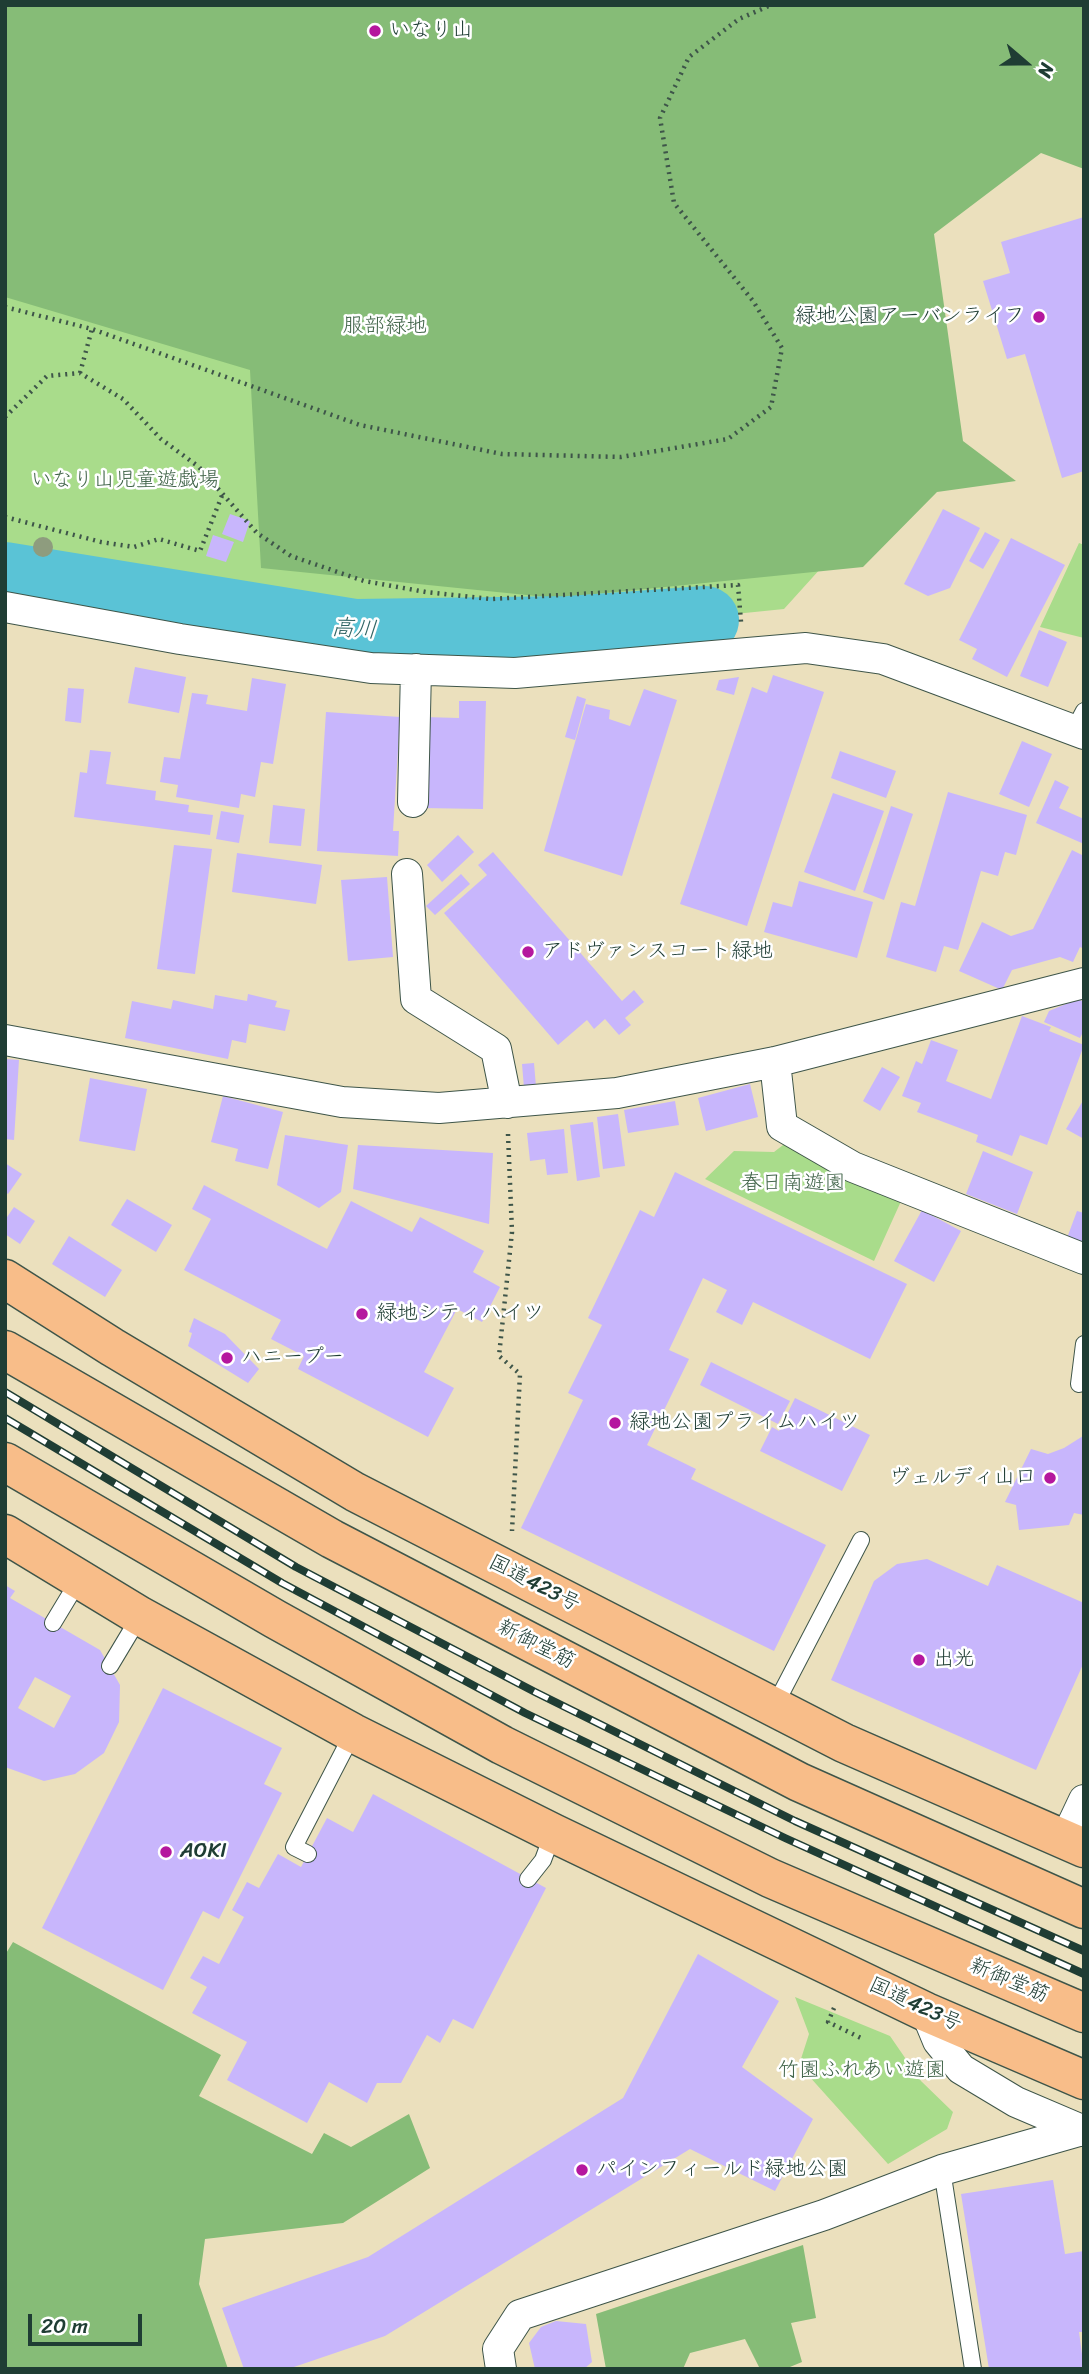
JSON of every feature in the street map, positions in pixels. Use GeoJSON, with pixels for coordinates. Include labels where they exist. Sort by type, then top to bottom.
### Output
{"type":"FeatureCollection","features":[{"type":"Feature","properties":{"kind":"highway","name":"国道423号"},"geometry":{"type":"LineString","coordinates":[[5,1279],[112,1347],[355,1492],[844,1743],[1075,1844]]}},
{"type":"Feature","properties":{"kind":"highway","name":"新御堂筋"},"geometry":{"type":"LineString","coordinates":[[5,1350],[332,1539],[799,1782],[1084,1909]]}},
{"type":"Feature","properties":{"kind":"highway","name":"新御堂筋"},"geometry":{"type":"LineString","coordinates":[[5,1462],[275,1619],[502,1745],[770,1878],[1084,2013]]}},
{"type":"Feature","properties":{"kind":"highway","name":"国道423号"},"geometry":{"type":"LineString","coordinates":[[5,1534],[140,1616],[353,1733],[553,1833],[926,2012],[1084,2080]]}},
{"type":"Feature","properties":{"kind":"highway"},"geometry":{"type":"LineString","coordinates":[[544,1649],[844,1743]]}},
{"type":"Feature","properties":{"kind":"highway"},"geometry":{"type":"LineString","coordinates":[[502,1745],[751,1927]]}},
{"type":"Feature","properties":{"kind":"street"},"geometry":{"type":"LineString","coordinates":[[5,607],[193,641],[371,668],[515,673],[806,648],[883,659],[1080,725]]}},
{"type":"Feature","properties":{"kind":"street"},"geometry":{"type":"LineString","coordinates":[[413,802],[416,669]]}},
{"type":"Feature","properties":{"kind":"street"},"geometry":{"type":"LineString","coordinates":[[407,874],[416,999],[496,1049],[507,1102]]}},
{"type":"Feature","properties":{"kind":"street"},"geometry":{"type":"LineString","coordinates":[[5,1040],[342,1102],[439,1108],[617,1093],[775,1062],[1084,983]]}},
{"type":"Feature","properties":{"kind":"street"},"geometry":{"type":"LineString","coordinates":[[775,1062],[782,1126],[853,1167],[1084,1259]]}},
{"type":"Feature","properties":{"kind":"street"},"geometry":{"type":"LineString","coordinates":[[1075,1844],[1084,1800]]}},
{"type":"Feature","properties":{"kind":"street"},"geometry":{"type":"LineString","coordinates":[[926,2012],[938,2041],[961,2069],[1016,2102],[1083,2130]]}},
{"type":"Feature","properties":{"kind":"street"},"geometry":{"type":"LineString","coordinates":[[501,2369],[498,2348],[520,2315],[824,2216],[942,2170],[1083,2130]]}},
{"type":"Feature","properties":{"kind":"lane"},"geometry":{"type":"LineString","coordinates":[[1079,1384],[1084,1343]]}},
{"type":"Feature","properties":{"kind":"lane"},"geometry":{"type":"LineString","coordinates":[[774,1707],[861,1540]]}},
{"type":"Feature","properties":{"kind":"lane"},"geometry":{"type":"LineString","coordinates":[[53,1623],[79,1580]]}},
{"type":"Feature","properties":{"kind":"lane"},"geometry":{"type":"LineString","coordinates":[[110,1666],[140,1616]]}},
{"type":"Feature","properties":{"kind":"lane"},"geometry":{"type":"LineString","coordinates":[[308,1854],[294,1847],[353,1733]]}},
{"type":"Feature","properties":{"kind":"lane"},"geometry":{"type":"LineString","coordinates":[[528,1879],[543,1860],[553,1833]]}},
{"type":"Feature","properties":{"kind":"lane"},"geometry":{"type":"LineString","coordinates":[[942,2170],[973,2369]]}},
{"type":"Feature","properties":{"kind":"path"},"geometry":{"type":"LineString","coordinates":[[5,307],[92,329],[360,425],[502,454],[621,457],[728,439],[771,407],[782,348],[753,301],[674,203],[660,118],[689,57],[739,19],[771,5]]}},
{"type":"Feature","properties":{"kind":"path"},"geometry":{"type":"LineString","coordinates":[[80,373],[92,329]]}},
{"type":"Feature","properties":{"kind":"path"},"geometry":{"type":"LineString","coordinates":[[5,417],[47,376],[80,373],[123,399],[162,439],[199,467],[257,533],[291,556],[364,581],[426,592],[491,599],[738,585],[741,633]]}},
{"type":"Feature","properties":{"kind":"path"},"geometry":{"type":"LineString","coordinates":[[5,517],[100,542],[134,547],[159,539],[200,551],[223,493]]}},
{"type":"Feature","properties":{"kind":"path"},"geometry":{"type":"LineString","coordinates":[[507,1102],[512,1233],[499,1356],[520,1374],[512,1533]]}},
{"type":"Feature","properties":{"kind":"path"},"geometry":{"type":"LineString","coordinates":[[828,2022],[861,2038]]}},
{"type":"Feature","properties":{"kind":"green space","name":"服部緑地"},"geometry":{"type":"Polygon","coordinates":[[[5,5],[1084,5],[919,225],[924,454],[784,609],[371,651],[5,583],[5,5]]]}},
{"type":"Feature","properties":{"kind":"green space","name":"服部緑地"},"geometry":{"type":"Polygon","coordinates":[[[5,5],[1084,5],[1084,169],[1041,153],[934,234],[963,441],[1016,481],[937,492],[863,567],[556,598],[261,568],[250,370],[5,297],[5,5]]]}},
{"type":"Feature","properties":{"kind":"green space"},"geometry":{"type":"Polygon","coordinates":[[[1079,543],[1084,545],[1084,638],[1040,627],[1079,543]]]}},
{"type":"Feature","properties":{"kind":"green space","name":"春日南遊園"},"geometry":{"type":"Polygon","coordinates":[[[787,1142],[902,1199],[874,1261],[705,1179],[734,1151],[774,1152],[787,1142]]]}},
{"type":"Feature","properties":{"kind":"green space"},"geometry":{"type":"Polygon","coordinates":[[[13,1942],[221,2055],[199,2096],[312,2154],[324,2133],[351,2147],[409,2114],[430,2168],[343,2223],[205,2239],[199,2284],[228,2369],[5,2369],[5,1955],[13,1942]]]}},
{"type":"Feature","properties":{"kind":"green space","name":"竹園ふれあい遊園"},"geometry":{"type":"Polygon","coordinates":[[[795,1997],[890,2036],[921,2081],[953,2112],[947,2129],[888,2164],[799,2065],[809,2034],[795,1997]]]}},
{"type":"Feature","properties":{"kind":"green space"},"geometry":{"type":"Polygon","coordinates":[[[803,2245],[816,2318],[791,2323],[802,2362],[785,2369],[760,2369],[745,2339],[690,2353],[683,2369],[606,2369],[596,2314],[803,2245]]]}},
{"type":"Feature","properties":{"kind":"building","name":"緑地公園アーバンライフ"},"geometry":{"type":"Polygon","coordinates":[[[1084,217],[1084,471],[1062,478],[1025,354],[1007,359],[983,281],[1010,273],[1001,242],[1084,217]]]}},
{"type":"Feature","properties":{"kind":"building"},"geometry":{"type":"Polygon","coordinates":[[[943,509],[980,528],[950,588],[928,596],[904,584],[943,509]]]}},
{"type":"Feature","properties":{"kind":"building"},"geometry":{"type":"Polygon","coordinates":[[[230,514],[250,521],[243,542],[222,534],[230,514]]]}},
{"type":"Feature","properties":{"kind":"building"},"geometry":{"type":"Polygon","coordinates":[[[985,532],[1000,540],[983,569],[969,561],[985,532]]]}},
{"type":"Feature","properties":{"kind":"building"},"geometry":{"type":"Polygon","coordinates":[[[213,535],[234,542],[226,562],[206,556],[213,535]]]}},
{"type":"Feature","properties":{"kind":"building"},"geometry":{"type":"Polygon","coordinates":[[[1011,538],[1065,565],[1007,677],[972,659],[977,649],[959,640],[1011,538]]]}},
{"type":"Feature","properties":{"kind":"building"},"geometry":{"type":"Polygon","coordinates":[[[1039,630],[1067,642],[1048,687],[1020,676],[1039,630]]]}},
{"type":"Feature","properties":{"kind":"building"},"geometry":{"type":"Polygon","coordinates":[[[135,667],[186,677],[179,713],[128,703],[135,667]]]}},
{"type":"Feature","properties":{"kind":"building"},"geometry":{"type":"Polygon","coordinates":[[[773,675],[824,692],[747,926],[680,904],[752,687],[767,693],[773,675]]]}},
{"type":"Feature","properties":{"kind":"building"},"geometry":{"type":"Polygon","coordinates":[[[739,677],[734,695],[716,690],[719,680],[739,677]]]}},
{"type":"Feature","properties":{"kind":"building"},"geometry":{"type":"Polygon","coordinates":[[[252,678],[286,684],[273,764],[261,762],[255,797],[241,794],[239,808],[176,797],[178,785],[160,782],[164,757],[180,759],[192,693],[208,695],[206,704],[247,711],[252,678]]]}},
{"type":"Feature","properties":{"kind":"building"},"geometry":{"type":"Polygon","coordinates":[[[68,688],[84,689],[81,723],[65,721],[68,688]]]}},
{"type":"Feature","properties":{"kind":"building"},"geometry":{"type":"Polygon","coordinates":[[[644,689],[677,700],[622,876],[544,851],[586,704],[610,710],[609,719],[630,726],[644,689]]]}},
{"type":"Feature","properties":{"kind":"building"},"geometry":{"type":"Polygon","coordinates":[[[577,696],[586,699],[575,740],[565,737],[577,696]]]}},
{"type":"Feature","properties":{"kind":"building"},"geometry":{"type":"Polygon","coordinates":[[[459,701],[486,701],[483,809],[422,808],[424,717],[459,718],[459,701]]]}},
{"type":"Feature","properties":{"kind":"building"},"geometry":{"type":"Polygon","coordinates":[[[326,712],[400,717],[393,831],[399,831],[398,856],[317,851],[326,712]]]}},
{"type":"Feature","properties":{"kind":"building"},"geometry":{"type":"Polygon","coordinates":[[[1022,741],[1052,754],[1029,807],[999,794],[1022,741]]]}},
{"type":"Feature","properties":{"kind":"building"},"geometry":{"type":"Polygon","coordinates":[[[90,750],[111,752],[106,784],[156,791],[155,800],[189,805],[188,812],[213,815],[210,835],[74,817],[80,772],[87,773],[90,750]]]}},
{"type":"Feature","properties":{"kind":"building"},"geometry":{"type":"Polygon","coordinates":[[[840,751],[896,771],[886,798],[831,778],[840,751]]]}},
{"type":"Feature","properties":{"kind":"building"},"geometry":{"type":"Polygon","coordinates":[[[1055,780],[1069,787],[1059,808],[1084,819],[1084,844],[1036,823],[1055,780]]]}},
{"type":"Feature","properties":{"kind":"building"},"geometry":{"type":"Polygon","coordinates":[[[948,792],[1027,815],[1016,855],[1005,852],[998,876],[981,871],[958,950],[944,946],[936,972],[886,957],[901,902],[915,906],[948,792]]]}},
{"type":"Feature","properties":{"kind":"building"},"geometry":{"type":"Polygon","coordinates":[[[833,793],[884,811],[855,891],[804,872],[833,793]]]}},
{"type":"Feature","properties":{"kind":"building"},"geometry":{"type":"Polygon","coordinates":[[[273,805],[305,809],[301,846],[269,843],[273,805]]]}},
{"type":"Feature","properties":{"kind":"building"},"geometry":{"type":"Polygon","coordinates":[[[891,806],[913,814],[884,900],[863,892],[891,806]]]}},
{"type":"Feature","properties":{"kind":"building"},"geometry":{"type":"Polygon","coordinates":[[[221,811],[244,815],[239,843],[216,839],[221,811]]]}},
{"type":"Feature","properties":{"kind":"building"},"geometry":{"type":"Polygon","coordinates":[[[458,835],[474,852],[442,882],[427,865],[458,835]]]}},
{"type":"Feature","properties":{"kind":"building"},"geometry":{"type":"Polygon","coordinates":[[[174,845],[212,849],[195,974],[157,969],[174,845]]]}},
{"type":"Feature","properties":{"kind":"building"},"geometry":{"type":"Polygon","coordinates":[[[1072,850],[1084,856],[1084,949],[1080,947],[1073,962],[1060,957],[1012,970],[1002,990],[959,971],[982,922],[1011,936],[1033,929],[1072,850]]]}},
{"type":"Feature","properties":{"kind":"building","name":"アドヴァンスコート緑地"},"geometry":{"type":"Polygon","coordinates":[[[493,852],[622,1001],[634,990],[644,1002],[625,1018],[631,1025],[619,1035],[605,1019],[594,1029],[587,1020],[558,1045],[444,913],[487,875],[478,865],[493,852]]]}},
{"type":"Feature","properties":{"kind":"building"},"geometry":{"type":"Polygon","coordinates":[[[237,853],[322,865],[316,904],[232,892],[237,853]]]}},
{"type":"Feature","properties":{"kind":"building"},"geometry":{"type":"Polygon","coordinates":[[[461,874],[470,884],[435,915],[426,906],[461,874]]]}},
{"type":"Feature","properties":{"kind":"building"},"geometry":{"type":"Polygon","coordinates":[[[387,877],[393,957],[348,961],[341,880],[387,877]]]}},
{"type":"Feature","properties":{"kind":"building"},"geometry":{"type":"Polygon","coordinates":[[[799,881],[873,902],[857,958],[764,932],[773,902],[792,907],[799,881]]]}},
{"type":"Feature","properties":{"kind":"building"},"geometry":{"type":"Polygon","coordinates":[[[248,994],[277,1001],[275,1007],[290,1010],[285,1031],[249,1024],[246,1043],[232,1040],[228,1059],[125,1038],[132,1001],[171,1009],[173,1000],[213,1009],[215,995],[247,1001],[248,994]]]}},
{"type":"Feature","properties":{"kind":"building"},"geometry":{"type":"Polygon","coordinates":[[[1078,999],[1084,1002],[1084,1030],[1080,1038],[1044,1022],[1049,1011],[1078,999]]]}},
{"type":"Feature","properties":{"kind":"building"},"geometry":{"type":"Polygon","coordinates":[[[1022,1016],[1051,1027],[1049,1031],[1084,1045],[1047,1145],[1020,1135],[1012,1156],[976,1142],[978,1135],[917,1112],[921,1103],[902,1096],[916,1061],[922,1064],[931,1040],[958,1050],[946,1081],[991,1099],[1022,1016]]]}},
{"type":"Feature","properties":{"kind":"building"},"geometry":{"type":"Polygon","coordinates":[[[5,1059],[19,1060],[14,1140],[5,1139],[5,1059]]]}},
{"type":"Feature","properties":{"kind":"building"},"geometry":{"type":"Polygon","coordinates":[[[534,1063],[536,1087],[524,1088],[522,1064],[534,1063]]]}},
{"type":"Feature","properties":{"kind":"building"},"geometry":{"type":"Polygon","coordinates":[[[882,1067],[900,1077],[880,1111],[863,1101],[882,1067]]]}},
{"type":"Feature","properties":{"kind":"building"},"geometry":{"type":"Polygon","coordinates":[[[90,1078],[147,1089],[135,1151],[79,1141],[90,1078]]]}},
{"type":"Feature","properties":{"kind":"building"},"geometry":{"type":"Polygon","coordinates":[[[750,1084],[758,1117],[706,1131],[698,1098],[750,1084]]]}},
{"type":"Feature","properties":{"kind":"building"},"geometry":{"type":"Polygon","coordinates":[[[223,1096],[283,1112],[268,1169],[235,1161],[238,1149],[211,1142],[223,1096]]]}},
{"type":"Feature","properties":{"kind":"building"},"geometry":{"type":"Polygon","coordinates":[[[1084,1099],[1084,1139],[1066,1129],[1084,1099]]]}},
{"type":"Feature","properties":{"kind":"building"},"geometry":{"type":"Polygon","coordinates":[[[675,1101],[679,1125],[628,1133],[624,1110],[675,1101]]]}},
{"type":"Feature","properties":{"kind":"building"},"geometry":{"type":"Polygon","coordinates":[[[618,1114],[625,1166],[603,1169],[597,1117],[618,1114]]]}},
{"type":"Feature","properties":{"kind":"building"},"geometry":{"type":"Polygon","coordinates":[[[593,1122],[600,1177],[577,1181],[570,1125],[593,1122]]]}},
{"type":"Feature","properties":{"kind":"building"},"geometry":{"type":"Polygon","coordinates":[[[564,1129],[568,1173],[547,1175],[545,1159],[530,1161],[527,1133],[564,1129]]]}},
{"type":"Feature","properties":{"kind":"building"},"geometry":{"type":"Polygon","coordinates":[[[285,1135],[348,1145],[341,1192],[319,1208],[277,1185],[285,1135]]]}},
{"type":"Feature","properties":{"kind":"building"},"geometry":{"type":"Polygon","coordinates":[[[358,1145],[493,1153],[489,1224],[353,1189],[358,1145]]]}},
{"type":"Feature","properties":{"kind":"building"},"geometry":{"type":"Polygon","coordinates":[[[983,1151],[1033,1172],[1017,1214],[966,1194],[983,1151]]]}},
{"type":"Feature","properties":{"kind":"building"},"geometry":{"type":"Polygon","coordinates":[[[5,1163],[22,1174],[8,1194],[5,1192],[5,1163]]]}},
{"type":"Feature","properties":{"kind":"building","name":"緑地公園プライムハイツ"},"geometry":{"type":"Polygon","coordinates":[[[675,1172],[907,1284],[870,1359],[753,1302],[742,1325],[716,1312],[727,1290],[703,1278],[669,1350],[689,1359],[647,1445],[696,1469],[691,1479],[826,1545],[774,1651],[521,1528],[583,1400],[568,1393],[602,1325],[588,1318],[640,1210],[654,1217],[675,1172]]]}},
{"type":"Feature","properties":{"kind":"building","name":"緑地シティハイツ"},"geometry":{"type":"Polygon","coordinates":[[[204,1185],[327,1249],[351,1201],[412,1232],[420,1217],[484,1251],[473,1272],[500,1287],[482,1322],[457,1309],[424,1372],[454,1388],[428,1437],[298,1369],[304,1356],[271,1339],[281,1320],[184,1270],[211,1219],[192,1209],[204,1185]]]}},
{"type":"Feature","properties":{"kind":"building"},"geometry":{"type":"Polygon","coordinates":[[[127,1199],[172,1225],[156,1252],[111,1225],[127,1199]]]}},
{"type":"Feature","properties":{"kind":"building"},"geometry":{"type":"Polygon","coordinates":[[[14,1207],[35,1221],[20,1244],[5,1234],[5,1220],[14,1207]]]}},
{"type":"Feature","properties":{"kind":"building"},"geometry":{"type":"Polygon","coordinates":[[[922,1210],[961,1231],[934,1282],[894,1261],[922,1210]]]}},
{"type":"Feature","properties":{"kind":"building"},"geometry":{"type":"Polygon","coordinates":[[[1077,1211],[1084,1213],[1084,1244],[1067,1238],[1077,1211]]]}},
{"type":"Feature","properties":{"kind":"building"},"geometry":{"type":"Polygon","coordinates":[[[69,1236],[122,1270],[105,1297],[52,1264],[69,1236]]]}},
{"type":"Feature","properties":{"kind":"building","name":"ハニープー"},"geometry":{"type":"Polygon","coordinates":[[[194,1318],[225,1334],[259,1369],[248,1383],[188,1346],[194,1318]]]}},
{"type":"Feature","properties":{"kind":"building"},"geometry":{"type":"Polygon","coordinates":[[[711,1362],[790,1401],[778,1424],[700,1385],[711,1362]]]}},
{"type":"Feature","properties":{"kind":"building"},"geometry":{"type":"Polygon","coordinates":[[[795,1398],[870,1435],[842,1491],[760,1451],[772,1427],[779,1431],[795,1398]]]}},
{"type":"Feature","properties":{"kind":"building","name":"ヴェルディ山口"},"geometry":{"type":"Polygon","coordinates":[[[1083,1436],[1084,1515],[1074,1513],[1069,1525],[1019,1530],[1016,1505],[1005,1502],[1031,1449],[1048,1454],[1083,1436]]]}},
{"type":"Feature","properties":{"kind":"building"},"geometry":{"type":"Polygon","coordinates":[[[927,1559],[988,1586],[997,1565],[1084,1603],[1084,1662],[1036,1770],[831,1680],[874,1581],[897,1564],[927,1559]]]}},
{"type":"Feature","properties":{"kind":"building"},"geometry":{"type":"Polygon","coordinates":[[[5,1585],[15,1591],[10,1598],[100,1650],[120,1685],[119,1722],[104,1753],[75,1774],[44,1781],[5,1767],[5,1585]],[[35,1677],[18,1708],[54,1728],[71,1696],[35,1677]]]}},
{"type":"Feature","properties":{"kind":"building","name":"AOKI"},"geometry":{"type":"Polygon","coordinates":[[[163,1688],[282,1748],[264,1784],[282,1793],[219,1919],[203,1911],[163,1990],[42,1928],[163,1688]]]}},
{"type":"Feature","properties":{"kind":"building"},"geometry":{"type":"Polygon","coordinates":[[[373,1794],[546,1888],[473,2029],[453,2019],[440,2043],[427,2035],[401,2083],[377,2083],[367,2103],[329,2082],[307,2123],[227,2080],[247,2042],[192,2013],[207,1987],[190,1978],[203,1956],[219,1964],[244,1917],[232,1910],[247,1882],[259,1888],[278,1854],[301,1867],[327,1818],[353,1832],[373,1794]]]}},
{"type":"Feature","properties":{"kind":"building","name":"パインフィールド緑地公園"},"geometry":{"type":"Polygon","coordinates":[[[698,1954],[779,2001],[742,2067],[813,2119],[775,2191],[690,2149],[385,2336],[288,2369],[244,2369],[222,2308],[368,2257],[623,2098],[698,1954]]]}},
{"type":"Feature","properties":{"kind":"building"},"geometry":{"type":"Polygon","coordinates":[[[1053,2180],[1065,2254],[1084,2251],[1084,2332],[1079,2332],[1084,2369],[989,2369],[961,2194],[1053,2180]]]}},
{"type":"Feature","properties":{"kind":"building"},"geometry":{"type":"Polygon","coordinates":[[[556,2321],[586,2324],[592,2362],[584,2369],[535,2369],[529,2343],[541,2327],[556,2321]]]}},
{"type":"Feature","properties":{"kind":"waterway","name":"高川"},"geometry":{"type":"LineString","coordinates":[[5,576],[355,633],[570,630],[705,620]]}},
{"type":"Feature","properties":{"kind":"railway"},"geometry":{"type":"LineString","coordinates":[[5,1392],[296,1567],[535,1692],[795,1821],[1084,1951]]}},
{"type":"Feature","properties":{"kind":"railway"},"geometry":{"type":"LineString","coordinates":[[5,1418],[282,1583],[525,1713],[785,1838],[1084,1974]]}},
{"type":"Feature","properties":{"kind":"place","name":"いなり山"},"geometry":{"type":"Point","coordinates":[375,31]}},
{"type":"Feature","properties":{"kind":"place","name":"緑地公園アーバンライフ"},"geometry":{"type":"Point","coordinates":[1039,317]}},
{"type":"Feature","properties":{"kind":"place","name":"アドヴァンスコート緑地"},"geometry":{"type":"Point","coordinates":[528,952]}},
{"type":"Feature","properties":{"kind":"place","name":"緑地シティハイツ"},"geometry":{"type":"Point","coordinates":[362,1314]}},
{"type":"Feature","properties":{"kind":"place","name":"ハニープー"},"geometry":{"type":"Point","coordinates":[227,1358]}},
{"type":"Feature","properties":{"kind":"place","name":"緑地公園プライムハイツ"},"geometry":{"type":"Point","coordinates":[615,1423]}},
{"type":"Feature","properties":{"kind":"place","name":"ヴェルディ山口"},"geometry":{"type":"Point","coordinates":[1050,1478]}},
{"type":"Feature","properties":{"kind":"place","name":"出光"},"geometry":{"type":"Point","coordinates":[919,1660]}},
{"type":"Feature","properties":{"kind":"place","name":"AOKI"},"geometry":{"type":"Point","coordinates":[166,1852]}},
{"type":"Feature","properties":{"kind":"place","name":"パインフィールド緑地公園"},"geometry":{"type":"Point","coordinates":[582,2170]}},
{"type":"Feature","properties":{"kind":"park label","name":"いなり山児童遊戯場"},"geometry":{"type":"Point","coordinates":[125,481]}}]}
